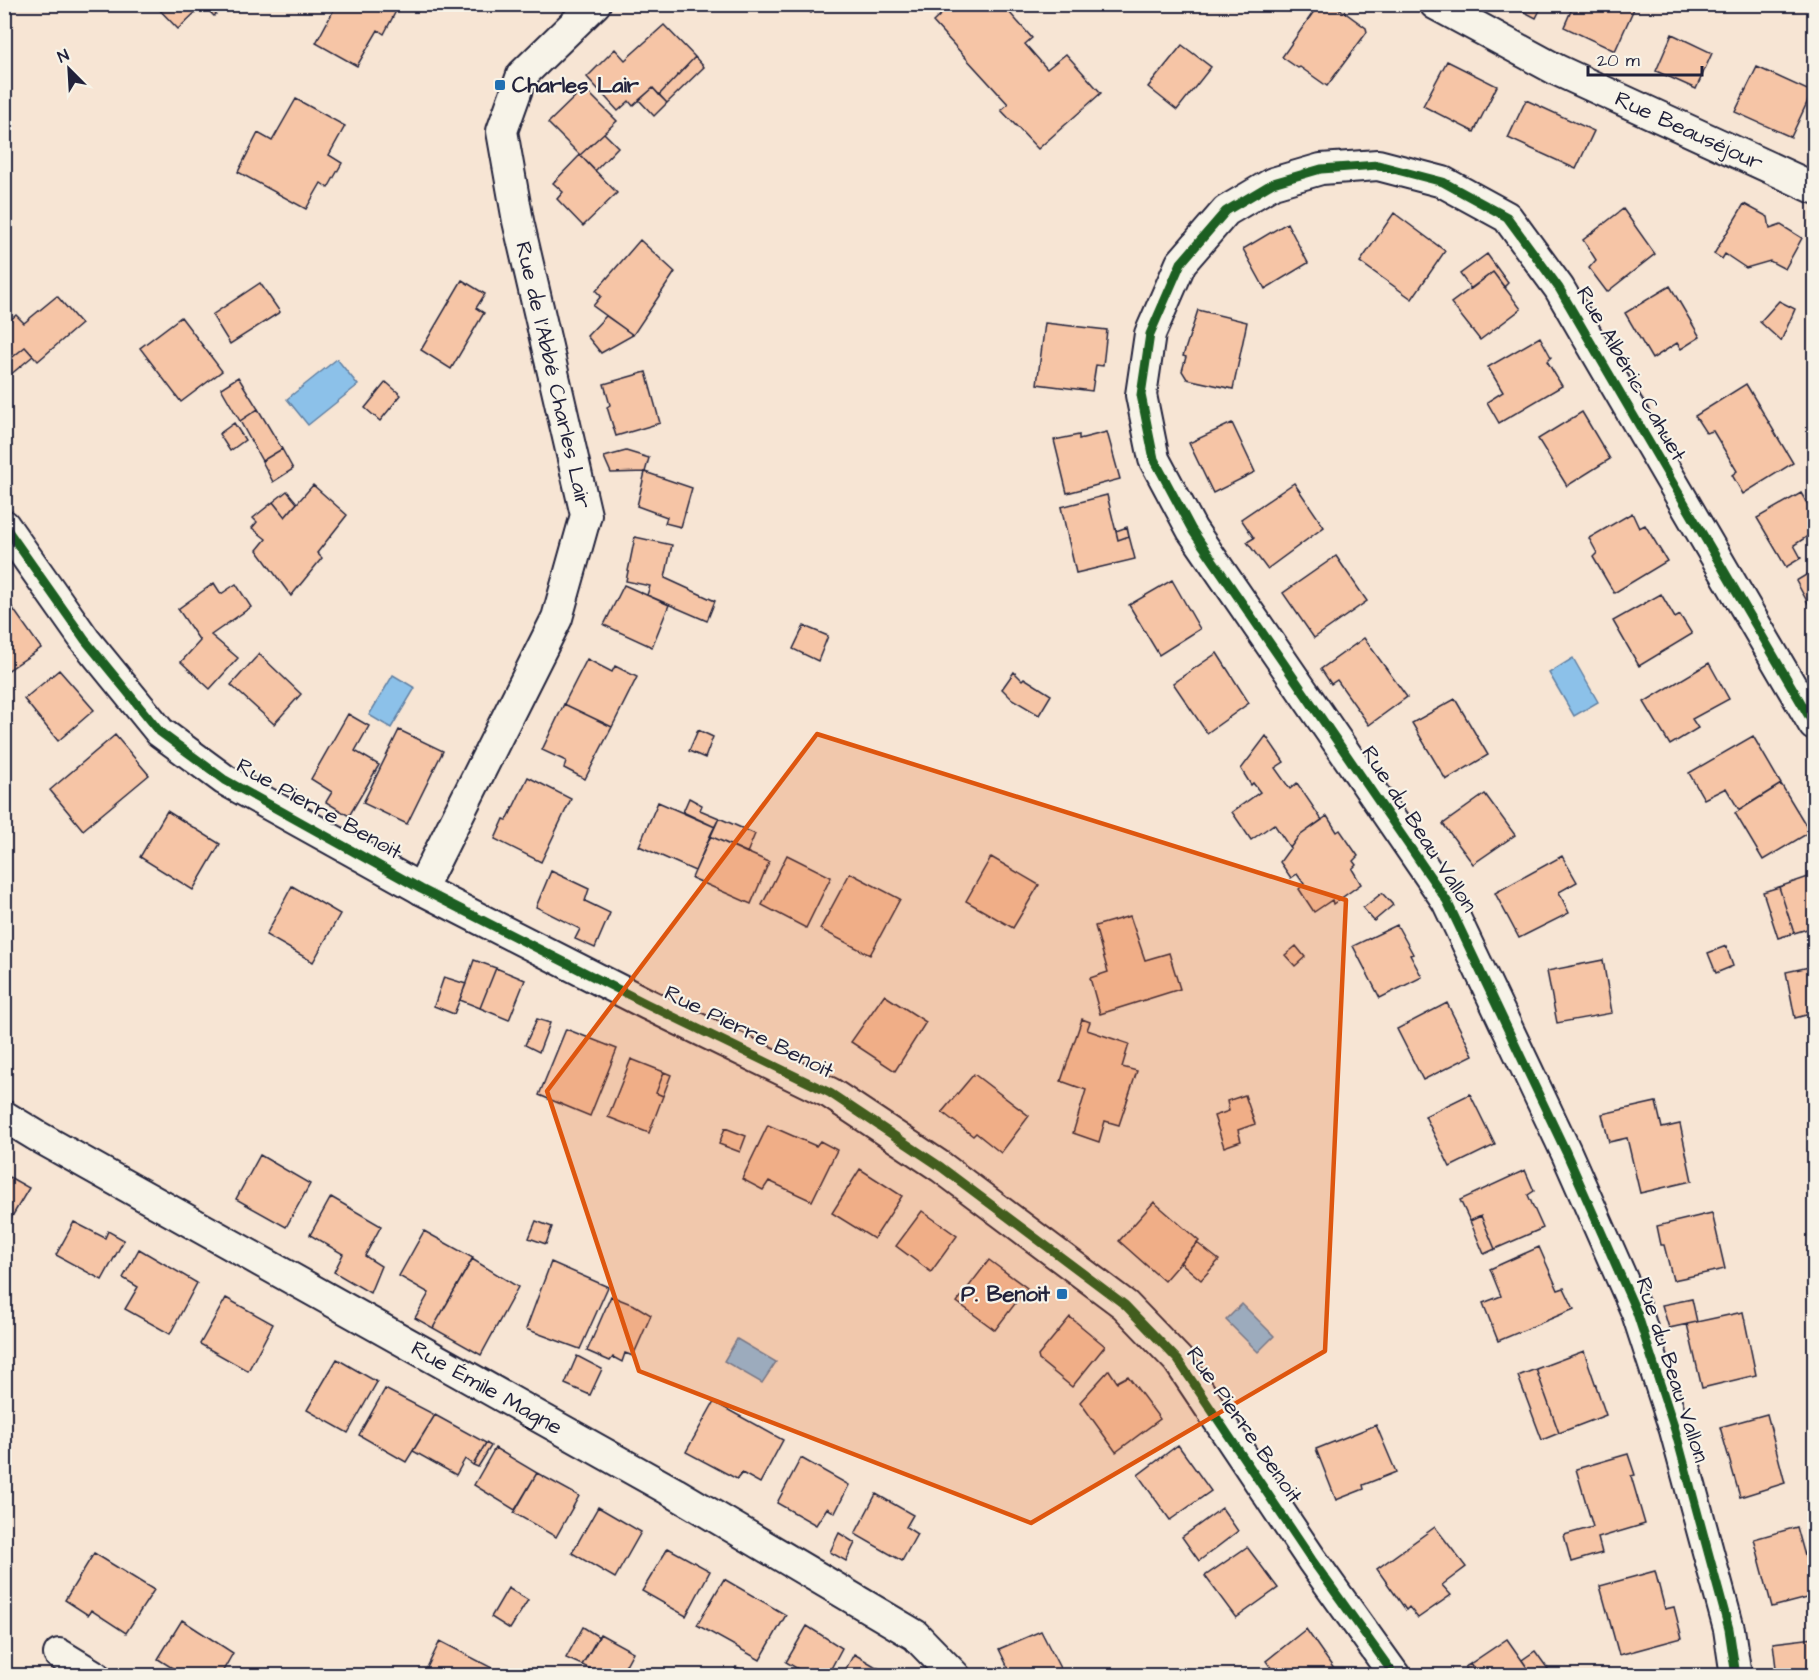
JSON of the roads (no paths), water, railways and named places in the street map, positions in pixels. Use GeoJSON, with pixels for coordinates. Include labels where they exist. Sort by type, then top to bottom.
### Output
{"type":"FeatureCollection","features":[{"type":"Feature","properties":{"kind":"street","name":"Rue de l'Abbé Charles Lair"},"geometry":{"type":"LineString","coordinates":[[422,889],[557,618],[586,515],[518,221],[502,131],[522,75],[595,4]]}},
{"type":"Feature","properties":{"kind":"street","name":"Rue Beauséjour"},"geometry":{"type":"LineString","coordinates":[[1435,4],[1557,70],[1815,189]]}},
{"type":"Feature","properties":{"kind":"street","name":"Rue Albéric Cahuet"},"geometry":{"type":"LineString","coordinates":[[1321,169],[1378,165],[1443,182],[1507,217],[1559,288],[1815,724]]}},
{"type":"Feature","properties":{"kind":"street","name":"Rue du Beau Vallon"},"geometry":{"type":"LineString","coordinates":[[1321,169],[1273,183],[1226,211],[1181,263],[1150,334],[1141,395],[1154,459],[1192,530],[1447,901],[1462,932],[1566,1152],[1637,1312],[1675,1430],[1729,1629],[1736,1676]]}},
{"type":"Feature","properties":{"kind":"street","name":"Rue Pierre Benoit"},"geometry":{"type":"LineString","coordinates":[[4,525],[85,640],[160,732],[225,780],[422,889],[647,1004],[830,1093],[940,1167],[1125,1305],[1178,1360],[1312,1560],[1395,1676]]}},
{"type":"Feature","properties":{"kind":"street","name":"Rue Émile Magne"},"geometry":{"type":"LineString","coordinates":[[4,1116],[675,1493],[915,1635],[955,1676]]}},
{"type":"Feature","properties":{"kind":"street"},"geometry":{"type":"LineString","coordinates":[[59,1654],[95,1676]]}},
{"type":"Feature","properties":{"kind":"water"},"geometry":{"type":"Polygon","coordinates":[[[337,359],[358,385],[308,425],[287,399],[337,359]]]}},
{"type":"Feature","properties":{"kind":"water"},"geometry":{"type":"Polygon","coordinates":[[[1573,658],[1598,702],[1574,716],[1549,673],[1573,658]]]}},
{"type":"Feature","properties":{"kind":"water"},"geometry":{"type":"Polygon","coordinates":[[[393,675],[415,688],[391,728],[369,715],[393,675]]]}},
{"type":"Feature","properties":{"kind":"water"},"geometry":{"type":"Polygon","coordinates":[[[1242,1304],[1274,1336],[1258,1352],[1226,1320],[1242,1304]]]}},
{"type":"Feature","properties":{"kind":"water"},"geometry":{"type":"Polygon","coordinates":[[[737,1339],[776,1362],[762,1383],[724,1361],[737,1339]]]}},
{"type":"Feature","properties":{"kind":"place","name":"Charles Lair"},"geometry":{"type":"Point","coordinates":[500,85]}},
{"type":"Feature","properties":{"kind":"place","name":"P. Benoit"},"geometry":{"type":"Point","coordinates":[1062,1294]}}]}
